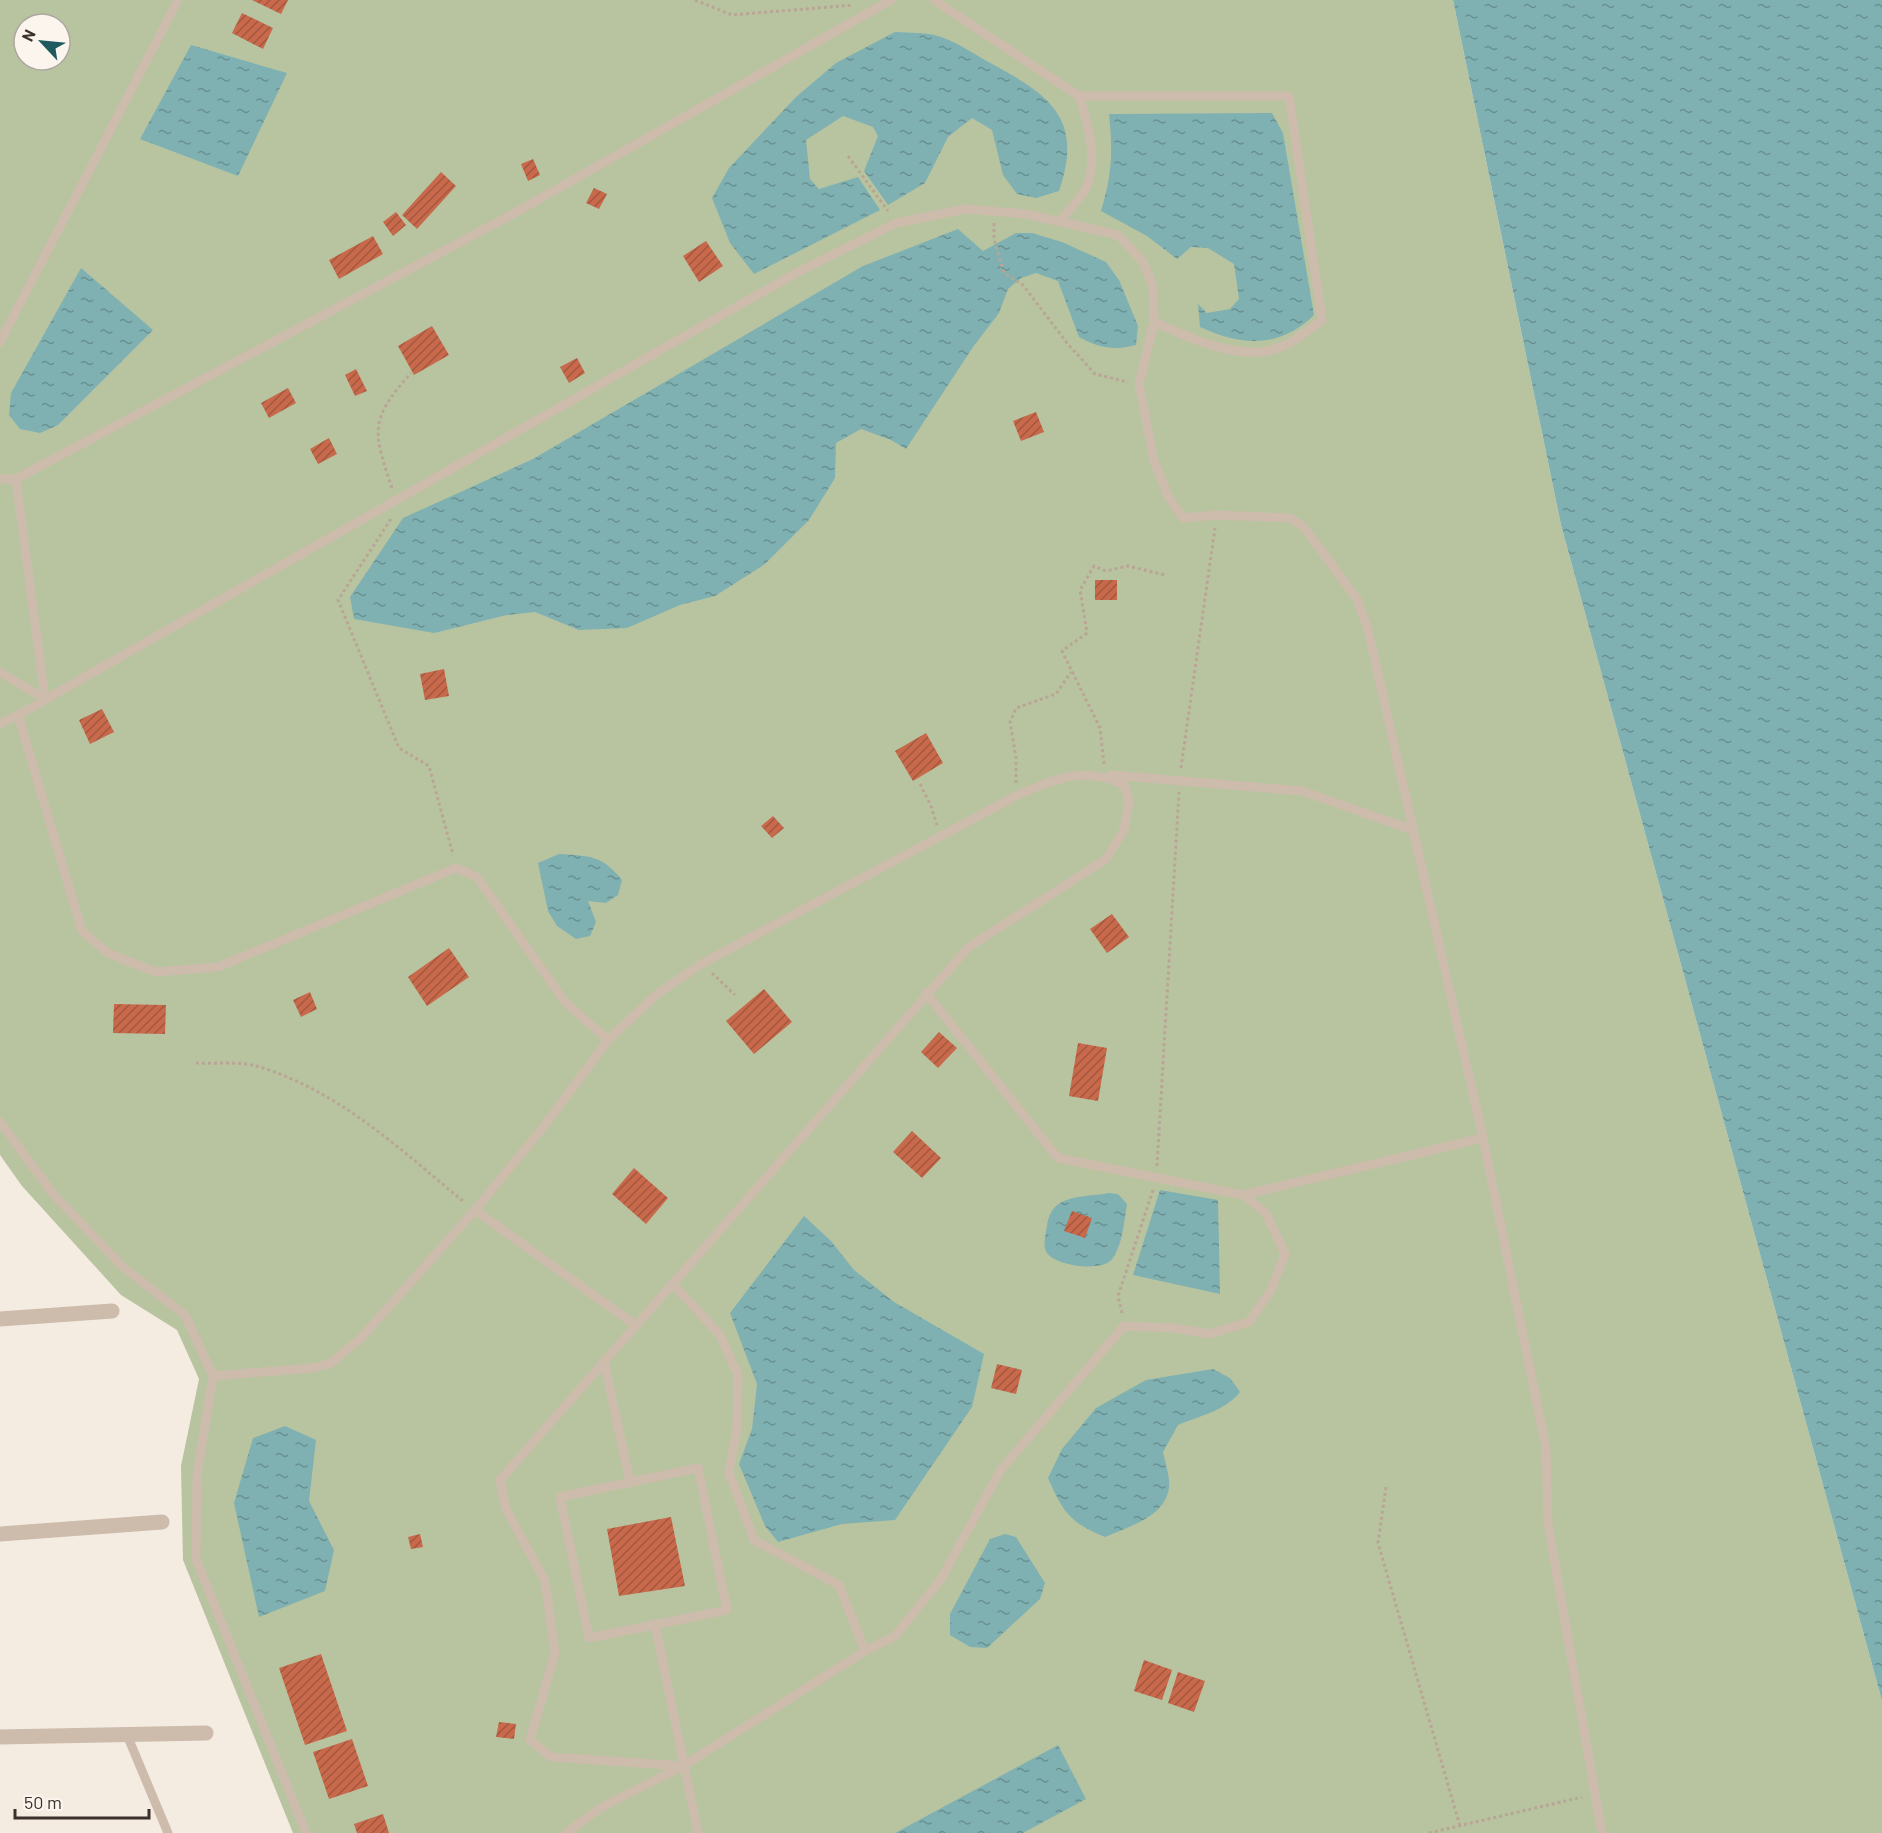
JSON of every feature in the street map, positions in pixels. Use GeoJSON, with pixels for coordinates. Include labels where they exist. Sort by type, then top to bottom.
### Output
{"type":"FeatureCollection","features":[{"type":"Feature","properties":{"kind":"street"},"geometry":{"type":"LineString","coordinates":[[0,1319],[112,1311]]}},
{"type":"Feature","properties":{"kind":"street"},"geometry":{"type":"LineString","coordinates":[[0,1534],[162,1522]]}},
{"type":"Feature","properties":{"kind":"street"},"geometry":{"type":"LineString","coordinates":[[0,1737],[206,1733]]}},
{"type":"Feature","properties":{"kind":"lane"},"geometry":{"type":"LineString","coordinates":[[0,342],[178,0]]}},
{"type":"Feature","properties":{"kind":"lane"},"geometry":{"type":"LineString","coordinates":[[0,479],[16,479],[511,215],[891,0]]}},
{"type":"Feature","properties":{"kind":"lane"},"geometry":{"type":"LineString","coordinates":[[933,0],[1079,96],[1289,96],[1322,320],[1301,336],[1273,350],[1234,351],[1198,342],[1154,322]]}},
{"type":"Feature","properties":{"kind":"lane"},"geometry":{"type":"LineString","coordinates":[[1060,221],[1088,185],[1092,150],[1086,116],[1079,96]]}},
{"type":"Feature","properties":{"kind":"lane"},"geometry":{"type":"LineString","coordinates":[[0,723],[18,715],[796,273],[896,223],[965,209],[1026,214],[1118,235],[1143,262],[1154,286],[1154,322],[1138,384],[1154,461],[1168,496],[1183,518],[1216,515],[1290,518],[1303,526],[1357,599],[1368,630],[1483,1138],[1546,1448],[1548,1524],[1602,1833]]}},
{"type":"Feature","properties":{"kind":"lane"},"geometry":{"type":"LineString","coordinates":[[16,479],[45,699]]}},
{"type":"Feature","properties":{"kind":"lane"},"geometry":{"type":"LineString","coordinates":[[0,672],[45,699]]}},
{"type":"Feature","properties":{"kind":"lane"},"geometry":{"type":"LineString","coordinates":[[18,715],[82,931],[108,953],[155,972],[218,967],[456,868],[477,877],[565,1002],[608,1040]]}},
{"type":"Feature","properties":{"kind":"lane"},"geometry":{"type":"LineString","coordinates":[[213,1376],[313,1368],[331,1363],[361,1338],[475,1210],[545,1125],[608,1040],[657,994],[702,963],[1016,796],[1070,776],[1105,775],[1180,780],[1302,791],[1413,830]]}},
{"type":"Feature","properties":{"kind":"lane"},"geometry":{"type":"LineString","coordinates":[[683,1766],[550,1757],[530,1740],[555,1653],[545,1581],[506,1509],[500,1480],[926,993],[969,947],[1106,859],[1124,830],[1129,801],[1124,785],[1105,775]]}},
{"type":"Feature","properties":{"kind":"lane"},"geometry":{"type":"LineString","coordinates":[[926,993],[1059,1158],[1243,1195],[1483,1138]]}},
{"type":"Feature","properties":{"kind":"lane"},"geometry":{"type":"LineString","coordinates":[[0,1122],[54,1195],[123,1267],[185,1316],[213,1376],[197,1474],[196,1559],[306,1833]]}},
{"type":"Feature","properties":{"kind":"lane"},"geometry":{"type":"LineString","coordinates":[[566,1833],[600,1808],[683,1766],[865,1651],[895,1635],[941,1579],[1000,1471],[1124,1326],[1173,1328],[1210,1334],[1249,1322],[1271,1290],[1285,1254],[1266,1214],[1243,1195]]}},
{"type":"Feature","properties":{"kind":"lane"},"geometry":{"type":"LineString","coordinates":[[475,1210],[635,1325]]}},
{"type":"Feature","properties":{"kind":"lane"},"geometry":{"type":"LineString","coordinates":[[672,1283],[720,1335],[738,1375],[736,1429],[729,1472],[754,1540],[839,1585],[865,1651]]}},
{"type":"Feature","properties":{"kind":"lane"},"geometry":{"type":"LineString","coordinates":[[604,1361],[630,1482]]}},
{"type":"Feature","properties":{"kind":"lane"},"geometry":{"type":"LineString","coordinates":[[698,1468],[727,1610],[655,1624],[589,1638],[560,1497],[698,1468]]}},
{"type":"Feature","properties":{"kind":"lane"},"geometry":{"type":"LineString","coordinates":[[655,1624],[698,1833]]}},
{"type":"Feature","properties":{"kind":"lane"},"geometry":{"type":"LineString","coordinates":[[127,1735],[168,1833]]}},
{"type":"Feature","properties":{"kind":"path"},"geometry":{"type":"LineString","coordinates":[[695,0],[732,15],[854,5]]}},
{"type":"Feature","properties":{"kind":"path"},"geometry":{"type":"LineString","coordinates":[[848,156],[896,223]]}},
{"type":"Feature","properties":{"kind":"path"},"geometry":{"type":"LineString","coordinates":[[994,239],[1004,273],[1023,285],[1067,343],[1095,374],[1138,384]]}},
{"type":"Feature","properties":{"kind":"path"},"geometry":{"type":"LineString","coordinates":[[411,373],[389,398],[378,419],[379,452],[396,500],[395,514],[338,600],[399,748],[429,766],[456,868]]}},
{"type":"Feature","properties":{"kind":"path"},"geometry":{"type":"LineString","coordinates":[[1124,1326],[1118,1296],[1156,1179],[1180,780],[1216,515]]}},
{"type":"Feature","properties":{"kind":"path"},"geometry":{"type":"LineString","coordinates":[[1105,775],[1100,728],[1062,651],[1087,633],[1080,590],[1094,566],[1106,571],[1128,566],[1165,575]]}},
{"type":"Feature","properties":{"kind":"path"},"geometry":{"type":"LineString","coordinates":[[1016,796],[1016,758],[1010,722],[1016,708],[1056,694],[1071,672]]}},
{"type":"Feature","properties":{"kind":"path"},"geometry":{"type":"LineString","coordinates":[[920,784],[931,806],[940,838]]}},
{"type":"Feature","properties":{"kind":"path"},"geometry":{"type":"LineString","coordinates":[[702,963],[735,994]]}},
{"type":"Feature","properties":{"kind":"path"},"geometry":{"type":"LineString","coordinates":[[196,1063],[255,1066],[313,1088],[373,1128],[475,1210]]}},
{"type":"Feature","properties":{"kind":"path"},"geometry":{"type":"LineString","coordinates":[[1386,1487],[1378,1543],[1460,1826]]}},
{"type":"Feature","properties":{"kind":"path"},"geometry":{"type":"LineString","coordinates":[[1429,1833],[1596,1794]]}},
{"type":"Feature","properties":{"kind":"green space"},"geometry":{"type":"Polygon","coordinates":[[[0,0],[1453,0],[1561,525],[1882,1701],[1882,1833],[293,1833],[183,1560],[181,1466],[199,1379],[177,1330],[121,1295],[22,1186],[0,1155],[0,0]]]}},
{"type":"Feature","properties":{"kind":"water"},"geometry":{"type":"Polygon","coordinates":[[[1453,0],[1882,0],[1882,1701],[1561,525],[1453,0]]]}},
{"type":"Feature","properties":{"kind":"water"},"geometry":{"type":"Polygon","coordinates":[[[895,32],[930,34],[948,40],[1015,77],[1047,100],[1058,114],[1065,129],[1066,167],[1059,191],[1036,198],[1017,194],[1003,175],[992,130],[972,118],[948,137],[925,183],[888,205],[864,171],[878,136],[873,127],[843,116],[806,140],[810,179],[819,189],[858,177],[880,210],[754,274],[730,243],[712,198],[729,168],[796,97],[836,63],[895,32]]]}},
{"type":"Feature","properties":{"kind":"water"},"geometry":{"type":"Polygon","coordinates":[[[191,45],[287,73],[238,176],[140,139],[191,45]]]}},
{"type":"Feature","properties":{"kind":"water"},"geometry":{"type":"Polygon","coordinates":[[[1272,113],[1283,133],[1314,315],[1287,334],[1273,339],[1245,341],[1200,327],[1198,304],[1207,313],[1230,309],[1239,299],[1234,264],[1208,248],[1191,247],[1177,259],[1147,236],[1101,211],[1111,163],[1109,114],[1272,113]]]}},
{"type":"Feature","properties":{"kind":"water"},"geometry":{"type":"Polygon","coordinates":[[[958,229],[983,251],[1016,233],[1032,233],[1062,242],[1106,262],[1119,280],[1138,326],[1136,345],[1121,348],[1107,347],[1093,344],[1079,337],[1058,281],[1036,273],[1021,278],[1008,289],[999,313],[973,347],[906,449],[891,440],[861,429],[836,443],[835,478],[809,520],[765,564],[715,596],[680,605],[627,628],[579,630],[535,612],[507,615],[434,633],[354,619],[350,597],[403,518],[533,459],[863,266],[958,229]]]}},
{"type":"Feature","properties":{"kind":"water"},"geometry":{"type":"Polygon","coordinates":[[[81,268],[153,330],[58,425],[40,433],[20,429],[9,415],[11,393],[81,268]]]}},
{"type":"Feature","properties":{"kind":"water"},"geometry":{"type":"Polygon","coordinates":[[[559,854],[595,858],[608,866],[622,880],[618,895],[606,903],[588,901],[596,922],[590,936],[576,939],[557,926],[548,911],[538,863],[559,854]]]}},
{"type":"Feature","properties":{"kind":"water"},"geometry":{"type":"Polygon","coordinates":[[[1160,1190],[1218,1200],[1220,1294],[1133,1275],[1160,1190]]]}},
{"type":"Feature","properties":{"kind":"water"},"geometry":{"type":"Polygon","coordinates":[[[1118,1194],[1127,1204],[1121,1239],[1113,1258],[1108,1263],[1100,1265],[1080,1266],[1052,1258],[1045,1247],[1045,1236],[1048,1219],[1055,1207],[1071,1198],[1118,1194]]]}},
{"type":"Feature","properties":{"kind":"water"},"geometry":{"type":"Polygon","coordinates":[[[804,1216],[831,1241],[854,1270],[894,1302],[984,1354],[972,1407],[895,1520],[842,1524],[778,1542],[765,1526],[739,1464],[752,1429],[757,1384],[730,1313],[804,1216]]]}},
{"type":"Feature","properties":{"kind":"water"},"geometry":{"type":"Polygon","coordinates":[[[1213,1369],[1230,1378],[1240,1392],[1227,1404],[1178,1425],[1163,1452],[1169,1480],[1168,1492],[1157,1511],[1148,1518],[1105,1537],[1083,1527],[1069,1515],[1058,1500],[1048,1478],[1062,1449],[1096,1408],[1146,1380],[1213,1369]]]}},
{"type":"Feature","properties":{"kind":"water"},"geometry":{"type":"Polygon","coordinates":[[[285,1426],[316,1440],[309,1501],[334,1550],[325,1591],[259,1617],[234,1503],[253,1438],[285,1426]]]}},
{"type":"Feature","properties":{"kind":"water"},"geometry":{"type":"Polygon","coordinates":[[[1005,1534],[1016,1537],[1045,1583],[1040,1599],[987,1648],[970,1647],[950,1635],[950,1614],[990,1539],[1005,1534]]]}},
{"type":"Feature","properties":{"kind":"water"},"geometry":{"type":"Polygon","coordinates":[[[1058,1745],[1086,1799],[1023,1833],[895,1833],[1058,1745]]]}},
{"type":"Feature","properties":{"kind":"building"},"geometry":{"type":"Polygon","coordinates":[[[252,0],[288,0],[281,14],[252,0]]]}},
{"type":"Feature","properties":{"kind":"building"},"geometry":{"type":"Polygon","coordinates":[[[242,13],[273,28],[263,49],[232,33],[242,13]]]}},
{"type":"Feature","properties":{"kind":"building"},"geometry":{"type":"Polygon","coordinates":[[[533,159],[540,175],[528,181],[521,164],[533,159]]]}},
{"type":"Feature","properties":{"kind":"building"},"geometry":{"type":"Polygon","coordinates":[[[441,172],[456,186],[417,229],[402,215],[441,172]]]}},
{"type":"Feature","properties":{"kind":"building"},"geometry":{"type":"Polygon","coordinates":[[[594,188],[607,194],[599,209],[586,203],[594,188]]]}},
{"type":"Feature","properties":{"kind":"building"},"geometry":{"type":"Polygon","coordinates":[[[396,212],[406,225],[393,236],[383,222],[396,212]]]}},
{"type":"Feature","properties":{"kind":"building"},"geometry":{"type":"Polygon","coordinates":[[[373,236],[383,254],[339,279],[329,260],[373,236]]]}},
{"type":"Feature","properties":{"kind":"building"},"geometry":{"type":"Polygon","coordinates":[[[706,241],[723,266],[699,282],[683,256],[706,241]]]}},
{"type":"Feature","properties":{"kind":"building"},"geometry":{"type":"Polygon","coordinates":[[[432,326],[449,355],[414,375],[398,346],[432,326]]]}},
{"type":"Feature","properties":{"kind":"building"},"geometry":{"type":"Polygon","coordinates":[[[577,358],[585,373],[569,383],[560,367],[577,358]]]}},
{"type":"Feature","properties":{"kind":"building"},"geometry":{"type":"Polygon","coordinates":[[[356,369],[367,391],[355,396],[345,375],[356,369]]]}},
{"type":"Feature","properties":{"kind":"building"},"geometry":{"type":"Polygon","coordinates":[[[288,388],[296,403],[269,418],[261,403],[288,388]]]}},
{"type":"Feature","properties":{"kind":"building"},"geometry":{"type":"Polygon","coordinates":[[[1036,412],[1044,432],[1021,441],[1013,421],[1036,412]]]}},
{"type":"Feature","properties":{"kind":"building"},"geometry":{"type":"Polygon","coordinates":[[[329,438],[337,454],[318,464],[310,449],[329,438]]]}},
{"type":"Feature","properties":{"kind":"building"},"geometry":{"type":"Polygon","coordinates":[[[1095,580],[1117,580],[1117,600],[1095,600],[1095,580]]]}},
{"type":"Feature","properties":{"kind":"building"},"geometry":{"type":"Polygon","coordinates":[[[444,669],[449,696],[425,700],[420,674],[444,669]]]}},
{"type":"Feature","properties":{"kind":"building"},"geometry":{"type":"Polygon","coordinates":[[[102,709],[114,732],[90,744],[79,720],[102,709]]]}},
{"type":"Feature","properties":{"kind":"building"},"geometry":{"type":"Polygon","coordinates":[[[926,733],[943,763],[913,781],[895,751],[926,733]]]}},
{"type":"Feature","properties":{"kind":"building"},"geometry":{"type":"Polygon","coordinates":[[[773,816],[784,828],[772,838],[761,826],[773,816]]]}},
{"type":"Feature","properties":{"kind":"building"},"geometry":{"type":"Polygon","coordinates":[[[1112,914],[1129,937],[1107,953],[1090,929],[1112,914]]]}},
{"type":"Feature","properties":{"kind":"building"},"geometry":{"type":"Polygon","coordinates":[[[449,948],[469,977],[427,1006],[408,977],[449,948]]]}},
{"type":"Feature","properties":{"kind":"building"},"geometry":{"type":"Polygon","coordinates":[[[764,989],[792,1022],[754,1054],[726,1021],[764,989]]]}},
{"type":"Feature","properties":{"kind":"building"},"geometry":{"type":"Polygon","coordinates":[[[310,992],[317,1009],[301,1017],[293,1000],[310,992]]]}},
{"type":"Feature","properties":{"kind":"building"},"geometry":{"type":"Polygon","coordinates":[[[114,1004],[166,1005],[165,1034],[113,1033],[114,1004]]]}},
{"type":"Feature","properties":{"kind":"building"},"geometry":{"type":"Polygon","coordinates":[[[939,1032],[957,1048],[938,1068],[921,1052],[939,1032]]]}},
{"type":"Feature","properties":{"kind":"building"},"geometry":{"type":"Polygon","coordinates":[[[1078,1043],[1107,1048],[1098,1101],[1069,1096],[1078,1043]]]}},
{"type":"Feature","properties":{"kind":"building"},"geometry":{"type":"Polygon","coordinates":[[[912,1131],[941,1158],[922,1178],[893,1152],[912,1131]]]}},
{"type":"Feature","properties":{"kind":"building"},"geometry":{"type":"Polygon","coordinates":[[[634,1168],[668,1198],[646,1224],[612,1194],[634,1168]]]}},
{"type":"Feature","properties":{"kind":"building"},"geometry":{"type":"Polygon","coordinates":[[[1072,1211],[1092,1218],[1085,1238],[1064,1231],[1072,1211]]]}},
{"type":"Feature","properties":{"kind":"building"},"geometry":{"type":"Polygon","coordinates":[[[997,1364],[1022,1370],[1016,1394],[991,1388],[997,1364]]]}},
{"type":"Feature","properties":{"kind":"building"},"geometry":{"type":"Polygon","coordinates":[[[671,1517],[685,1586],[619,1596],[607,1529],[671,1517]]]}},
{"type":"Feature","properties":{"kind":"building"},"geometry":{"type":"Polygon","coordinates":[[[420,1534],[423,1547],[411,1549],[408,1537],[420,1534]]]}},
{"type":"Feature","properties":{"kind":"building"},"geometry":{"type":"Polygon","coordinates":[[[321,1654],[347,1731],[305,1745],[279,1668],[321,1654]]]}},
{"type":"Feature","properties":{"kind":"building"},"geometry":{"type":"Polygon","coordinates":[[[1144,1660],[1172,1670],[1162,1700],[1134,1691],[1144,1660]]]}},
{"type":"Feature","properties":{"kind":"building"},"geometry":{"type":"Polygon","coordinates":[[[1178,1672],[1205,1681],[1194,1712],[1168,1703],[1178,1672]]]}},
{"type":"Feature","properties":{"kind":"building"},"geometry":{"type":"Polygon","coordinates":[[[499,1722],[516,1724],[514,1739],[496,1737],[499,1722]]]}},
{"type":"Feature","properties":{"kind":"building"},"geometry":{"type":"Polygon","coordinates":[[[352,1739],[368,1786],[329,1799],[313,1752],[352,1739]]]}},
{"type":"Feature","properties":{"kind":"building"},"geometry":{"type":"Polygon","coordinates":[[[383,1814],[389,1833],[357,1833],[354,1824],[383,1814]]]}}]}
